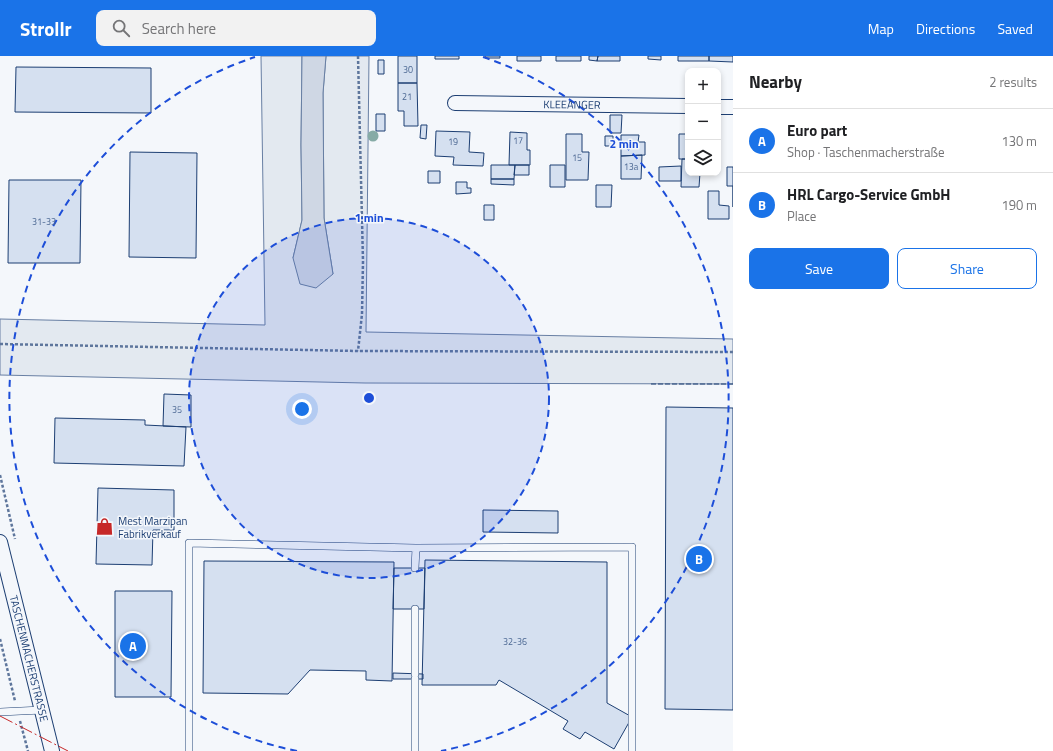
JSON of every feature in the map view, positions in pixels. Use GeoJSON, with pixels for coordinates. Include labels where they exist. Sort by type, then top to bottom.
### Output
{"type":"FeatureCollection","features":[{"type":"Feature","properties":{"kind":"street","name":"KLEEANGER"},"geometry":{"type":"LineString","coordinates":[[455,103],[685,106]]}},
{"type":"Feature","properties":{"kind":"street"},"geometry":{"type":"LineString","coordinates":[[721,107],[733,107]]}},
{"type":"Feature","properties":{"kind":"street","name":"TASCHENMACHERSTRASSE"},"geometry":{"type":"LineString","coordinates":[[0,542],[4,580],[42,710],[52,751]]}},
{"type":"Feature","properties":{"kind":"lane"},"geometry":{"type":"LineString","coordinates":[[189,751],[189,543],[416,548],[632,547],[632,751]]}},
{"type":"Feature","properties":{"kind":"lane"},"geometry":{"type":"LineString","coordinates":[[415,568],[416,548]]}},
{"type":"Feature","properties":{"kind":"lane"},"geometry":{"type":"LineString","coordinates":[[415,609],[415,751]]}},
{"type":"Feature","properties":{"kind":"lane"},"geometry":{"type":"LineString","coordinates":[[0,712],[42,710]]}},
{"type":"Feature","properties":{"kind":"path"},"geometry":{"type":"LineString","coordinates":[[358,56],[363,261],[362,314],[358,350]]}},
{"type":"Feature","properties":{"kind":"path"},"geometry":{"type":"LineString","coordinates":[[0,344],[358,350],[733,352]]}},
{"type":"Feature","properties":{"kind":"path"},"geometry":{"type":"LineString","coordinates":[[0,639],[28,751]]}},
{"type":"Feature","properties":{"kind":"shaded area"},"geometry":{"type":"Polygon","coordinates":[[[261,56],[302,56],[302,220],[293,258],[333,274],[324,218],[323,93],[326,56],[369,56],[366,332],[733,339],[733,384],[365,383],[0,375],[0,319],[265,325],[261,56]]]}},
{"type":"Feature","properties":{"kind":"shaded area"},"geometry":{"type":"Polygon","coordinates":[[[302,56],[326,56],[323,93],[324,218],[333,274],[316,288],[300,284],[293,258],[302,220],[302,56]]]}},
{"type":"Feature","properties":{"kind":"building"},"geometry":{"type":"Polygon","coordinates":[[[398,56],[417,56],[417,83],[398,83],[398,56]]]}},
{"type":"Feature","properties":{"kind":"building"},"geometry":{"type":"Polygon","coordinates":[[[435,56],[459,56],[459,59],[435,59],[435,56]]]}},
{"type":"Feature","properties":{"kind":"building"},"geometry":{"type":"Polygon","coordinates":[[[485,56],[500,56],[500,58],[485,58],[485,56]]]}},
{"type":"Feature","properties":{"kind":"building"},"geometry":{"type":"Polygon","coordinates":[[[517,56],[541,56],[541,61],[517,61],[517,56]]]}},
{"type":"Feature","properties":{"kind":"building"},"geometry":{"type":"Polygon","coordinates":[[[556,56],[581,56],[581,61],[556,61],[556,56]]]}},
{"type":"Feature","properties":{"kind":"building"},"geometry":{"type":"Polygon","coordinates":[[[589,56],[598,56],[597,61],[589,60],[589,56]]]}},
{"type":"Feature","properties":{"kind":"building"},"geometry":{"type":"Polygon","coordinates":[[[598,56],[620,56],[620,61],[597,61],[598,56]]]}},
{"type":"Feature","properties":{"kind":"building"},"geometry":{"type":"Polygon","coordinates":[[[648,56],[661,56],[661,60],[648,59],[648,56]]]}},
{"type":"Feature","properties":{"kind":"building"},"geometry":{"type":"Polygon","coordinates":[[[678,56],[709,56],[709,61],[678,61],[678,56]]]}},
{"type":"Feature","properties":{"kind":"building"},"geometry":{"type":"Polygon","coordinates":[[[709,56],[733,56],[733,62],[709,61],[709,56]]]}},
{"type":"Feature","properties":{"kind":"building"},"geometry":{"type":"Polygon","coordinates":[[[378,60],[384,60],[384,74],[378,74],[378,60]]]}},
{"type":"Feature","properties":{"kind":"building"},"geometry":{"type":"Polygon","coordinates":[[[16,67],[151,68],[151,113],[15,112],[16,67]]]}},
{"type":"Feature","properties":{"kind":"building"},"geometry":{"type":"Polygon","coordinates":[[[398,83],[417,83],[418,126],[404,126],[404,111],[398,111],[398,83]]]}},
{"type":"Feature","properties":{"kind":"building"},"geometry":{"type":"Polygon","coordinates":[[[376,114],[385,114],[385,131],[376,131],[376,114]]]}},
{"type":"Feature","properties":{"kind":"building"},"geometry":{"type":"Polygon","coordinates":[[[610,115],[622,115],[621,133],[610,133],[610,115]]]}},
{"type":"Feature","properties":{"kind":"building"},"geometry":{"type":"Polygon","coordinates":[[[421,125],[427,125],[426,139],[420,138],[421,125]]]}},
{"type":"Feature","properties":{"kind":"building"},"geometry":{"type":"Polygon","coordinates":[[[436,131],[470,132],[469,152],[484,153],[483,166],[453,165],[454,157],[435,156],[436,131]]]}},
{"type":"Feature","properties":{"kind":"building"},"geometry":{"type":"Polygon","coordinates":[[[510,132],[527,133],[527,150],[530,150],[530,165],[509,165],[510,132]]]}},
{"type":"Feature","properties":{"kind":"building"},"geometry":{"type":"Polygon","coordinates":[[[566,134],[582,134],[582,152],[589,152],[588,180],[566,180],[566,134]]]}},
{"type":"Feature","properties":{"kind":"building"},"geometry":{"type":"Polygon","coordinates":[[[679,134],[685,134],[685,159],[679,159],[679,134]]]}},
{"type":"Feature","properties":{"kind":"building"},"geometry":{"type":"Polygon","coordinates":[[[621,135],[639,135],[638,142],[645,142],[645,155],[621,156],[621,135]]]}},
{"type":"Feature","properties":{"kind":"building"},"geometry":{"type":"Polygon","coordinates":[[[605,136],[613,136],[613,146],[605,146],[605,136]]]}},
{"type":"Feature","properties":{"kind":"building"},"geometry":{"type":"Polygon","coordinates":[[[130,152],[197,153],[196,258],[129,257],[130,152]]]}},
{"type":"Feature","properties":{"kind":"building"},"geometry":{"type":"Polygon","coordinates":[[[642,155],[641,179],[621,179],[621,156],[642,155]]]}},
{"type":"Feature","properties":{"kind":"building"},"geometry":{"type":"Polygon","coordinates":[[[682,159],[685,159],[685,176],[700,176],[699,187],[681,187],[682,159]]]}},
{"type":"Feature","properties":{"kind":"building"},"geometry":{"type":"Polygon","coordinates":[[[491,165],[515,165],[514,179],[491,179],[491,165]]]}},
{"type":"Feature","properties":{"kind":"building"},"geometry":{"type":"Polygon","coordinates":[[[515,165],[529,165],[529,175],[514,175],[515,165]]]}},
{"type":"Feature","properties":{"kind":"building"},"geometry":{"type":"Polygon","coordinates":[[[550,165],[565,165],[565,187],[550,187],[550,165]]]}},
{"type":"Feature","properties":{"kind":"building"},"geometry":{"type":"Polygon","coordinates":[[[681,166],[681,181],[659,181],[659,167],[681,166]]]}},
{"type":"Feature","properties":{"kind":"building"},"geometry":{"type":"Polygon","coordinates":[[[727,167],[733,167],[733,186],[727,186],[727,167]]]}},
{"type":"Feature","properties":{"kind":"building"},"geometry":{"type":"Polygon","coordinates":[[[428,171],[440,171],[440,183],[428,183],[428,171]]]}},
{"type":"Feature","properties":{"kind":"building"},"geometry":{"type":"Polygon","coordinates":[[[491,179],[514,179],[514,185],[491,184],[491,179]]]}},
{"type":"Feature","properties":{"kind":"building"},"geometry":{"type":"Polygon","coordinates":[[[9,180],[81,180],[80,263],[8,263],[9,180]]]}},
{"type":"Feature","properties":{"kind":"building"},"geometry":{"type":"Polygon","coordinates":[[[456,182],[467,182],[467,188],[471,188],[471,193],[456,194],[456,182]]]}},
{"type":"Feature","properties":{"kind":"building"},"geometry":{"type":"Polygon","coordinates":[[[596,185],[612,185],[611,207],[596,207],[596,185]]]}},
{"type":"Feature","properties":{"kind":"building"},"geometry":{"type":"Polygon","coordinates":[[[708,191],[719,191],[719,205],[729,206],[729,219],[708,219],[708,191]]]}},
{"type":"Feature","properties":{"kind":"building"},"geometry":{"type":"Polygon","coordinates":[[[484,205],[494,205],[494,220],[484,220],[484,205]]]}},
{"type":"Feature","properties":{"kind":"building"},"geometry":{"type":"Polygon","coordinates":[[[164,394],[191,395],[191,427],[163,426],[164,394]]]}},
{"type":"Feature","properties":{"kind":"building"},"geometry":{"type":"Polygon","coordinates":[[[666,407],[733,408],[733,710],[665,709],[666,407]]]}},
{"type":"Feature","properties":{"kind":"building"},"geometry":{"type":"Polygon","coordinates":[[[55,418],[145,420],[145,425],[186,427],[184,466],[54,463],[55,418]]]}},
{"type":"Feature","properties":{"kind":"building"},"geometry":{"type":"Polygon","coordinates":[[[98,488],[174,490],[174,530],[153,530],[152,565],[96,564],[98,488]]]}},
{"type":"Feature","properties":{"kind":"building"},"geometry":{"type":"Polygon","coordinates":[[[483,510],[558,511],[558,533],[483,532],[483,510]]]}},
{"type":"Feature","properties":{"kind":"building"},"geometry":{"type":"Polygon","coordinates":[[[425,560],[607,562],[607,703],[632,717],[614,749],[585,732],[580,739],[563,729],[568,721],[499,680],[496,685],[422,685],[425,560]]]}},
{"type":"Feature","properties":{"kind":"building"},"geometry":{"type":"Polygon","coordinates":[[[204,561],[394,562],[392,681],[366,680],[366,671],[310,670],[288,694],[203,693],[204,561]]]}},
{"type":"Feature","properties":{"kind":"building"},"geometry":{"type":"Polygon","coordinates":[[[394,568],[425,568],[424,609],[393,609],[394,568]]]}},
{"type":"Feature","properties":{"kind":"building"},"geometry":{"type":"Polygon","coordinates":[[[115,591],[172,591],[171,697],[115,697],[115,591]]]}},
{"type":"Feature","properties":{"kind":"building"},"geometry":{"type":"Polygon","coordinates":[[[393,673],[423,674],[423,679],[393,679],[393,673]]]}},
{"type":"Feature","properties":{"kind":"fence"},"geometry":{"type":"LineString","coordinates":[[651,384],[733,384]]}},
{"type":"Feature","properties":{"kind":"power"},"geometry":{"type":"LineString","coordinates":[[0,716],[68,751]]}},
{"type":"Feature","properties":{"kind":"place","name":"Mest Marzipan Fabrikverkauf"},"geometry":{"type":"Point","coordinates":[105,527]}},
{"type":"Feature","properties":{"kind":"place","name":"HRL Cargo-Service GmbH"},"geometry":{"type":"Point","coordinates":[699,559]}},
{"type":"Feature","properties":{"kind":"place","name":"Euro part"},"geometry":{"type":"Point","coordinates":[133,646]}}]}
